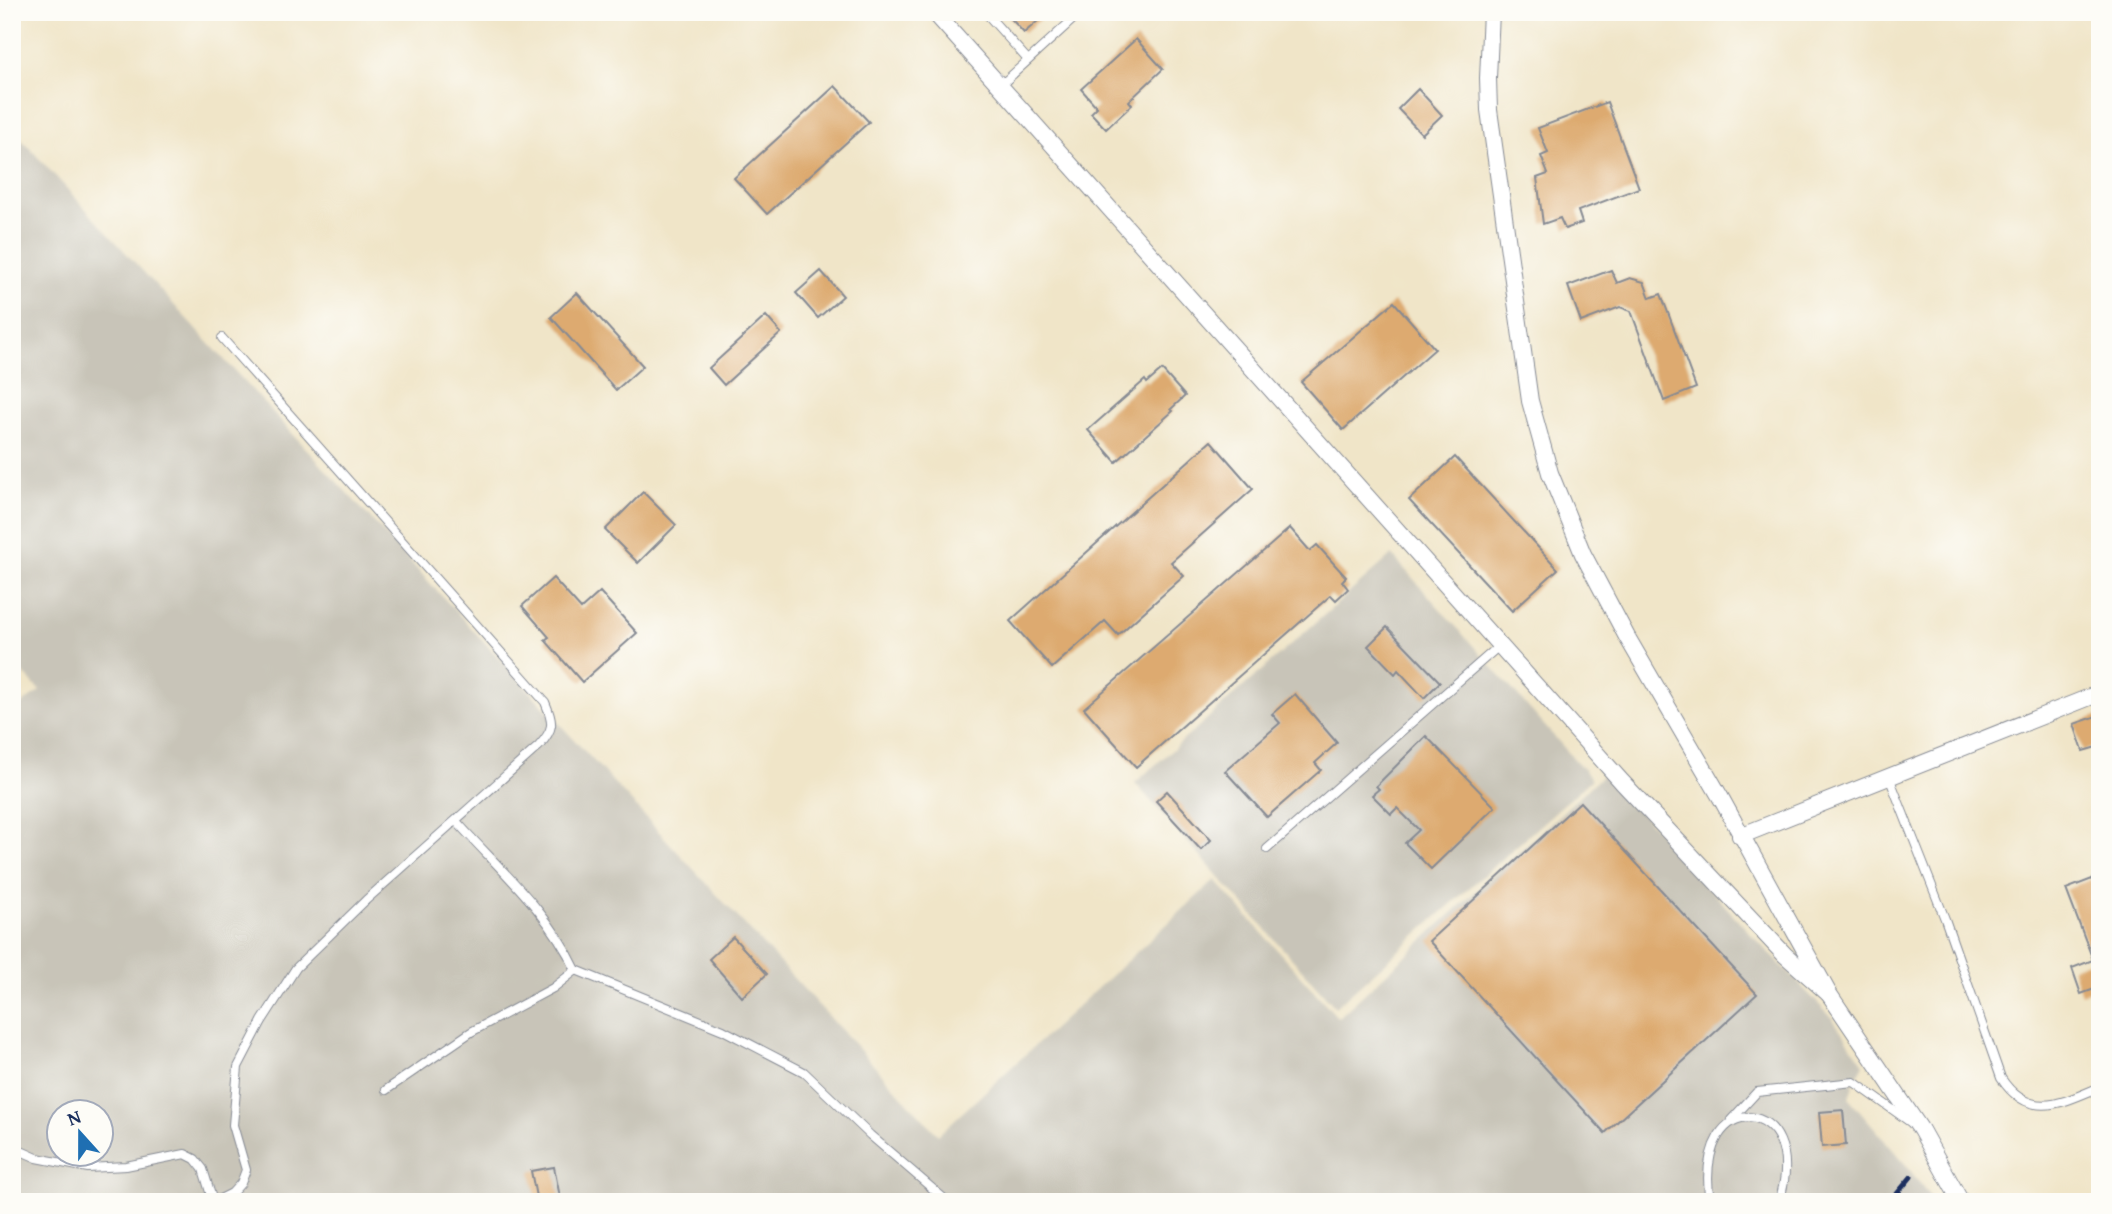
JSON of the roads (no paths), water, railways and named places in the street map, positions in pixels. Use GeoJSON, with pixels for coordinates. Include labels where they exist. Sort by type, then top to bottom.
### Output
{"type":"FeatureCollection","features":[{"type":"Feature","properties":{"kind":"street"},"geometry":{"type":"LineString","coordinates":[[934,12],[1499,646],[1744,912],[1785,955],[1829,993]]}},
{"type":"Feature","properties":{"kind":"street"},"geometry":{"type":"LineString","coordinates":[[1491,12],[1489,110],[1530,401],[1550,473],[1583,554],[1627,637],[1722,800],[1829,993],[1921,1130],[1961,1202]]}},
{"type":"Feature","properties":{"kind":"street"},"geometry":{"type":"LineString","coordinates":[[1740,836],[2100,693]]}},
{"type":"Feature","properties":{"kind":"lane"},"geometry":{"type":"LineString","coordinates":[[985,12],[1028,60]]}},
{"type":"Feature","properties":{"kind":"lane"},"geometry":{"type":"LineString","coordinates":[[1000,86],[1081,12]]}},
{"type":"Feature","properties":{"kind":"lane"},"geometry":{"type":"LineString","coordinates":[[12,1147],[37,1158],[88,1168],[126,1166],[185,1154],[195,1158],[203,1169],[213,1202],[232,1193],[241,1183],[246,1170],[233,1125],[237,1067],[296,968],[366,900],[550,733],[552,718],[545,702],[222,338]]}},
{"type":"Feature","properties":{"kind":"lane"},"geometry":{"type":"LineString","coordinates":[[1267,849],[1499,646]]}},
{"type":"Feature","properties":{"kind":"lane"},"geometry":{"type":"LineString","coordinates":[[1889,777],[1945,919],[2001,1078],[2009,1090],[2028,1102],[2047,1105],[2063,1102],[2100,1087]]}},
{"type":"Feature","properties":{"kind":"lane"},"geometry":{"type":"LineString","coordinates":[[456,821],[533,901],[564,944],[576,970],[723,1031],[804,1072],[870,1135],[948,1202]]}},
{"type":"Feature","properties":{"kind":"lane"},"geometry":{"type":"LineString","coordinates":[[386,1090],[471,1032],[553,988],[576,970]]}},
{"type":"Feature","properties":{"kind":"lane"},"geometry":{"type":"LineString","coordinates":[[1710,1202],[1710,1157],[1719,1133],[1757,1092],[1854,1082],[1921,1130]]}},
{"type":"Feature","properties":{"kind":"lane"},"geometry":{"type":"LineString","coordinates":[[1731,1120],[1747,1115],[1763,1119],[1776,1132],[1786,1157],[1786,1180],[1779,1202]]}},
{"type":"Feature","properties":{"kind":"railway"},"geometry":{"type":"LineString","coordinates":[[1890,1202],[1911,1177]]}}]}
